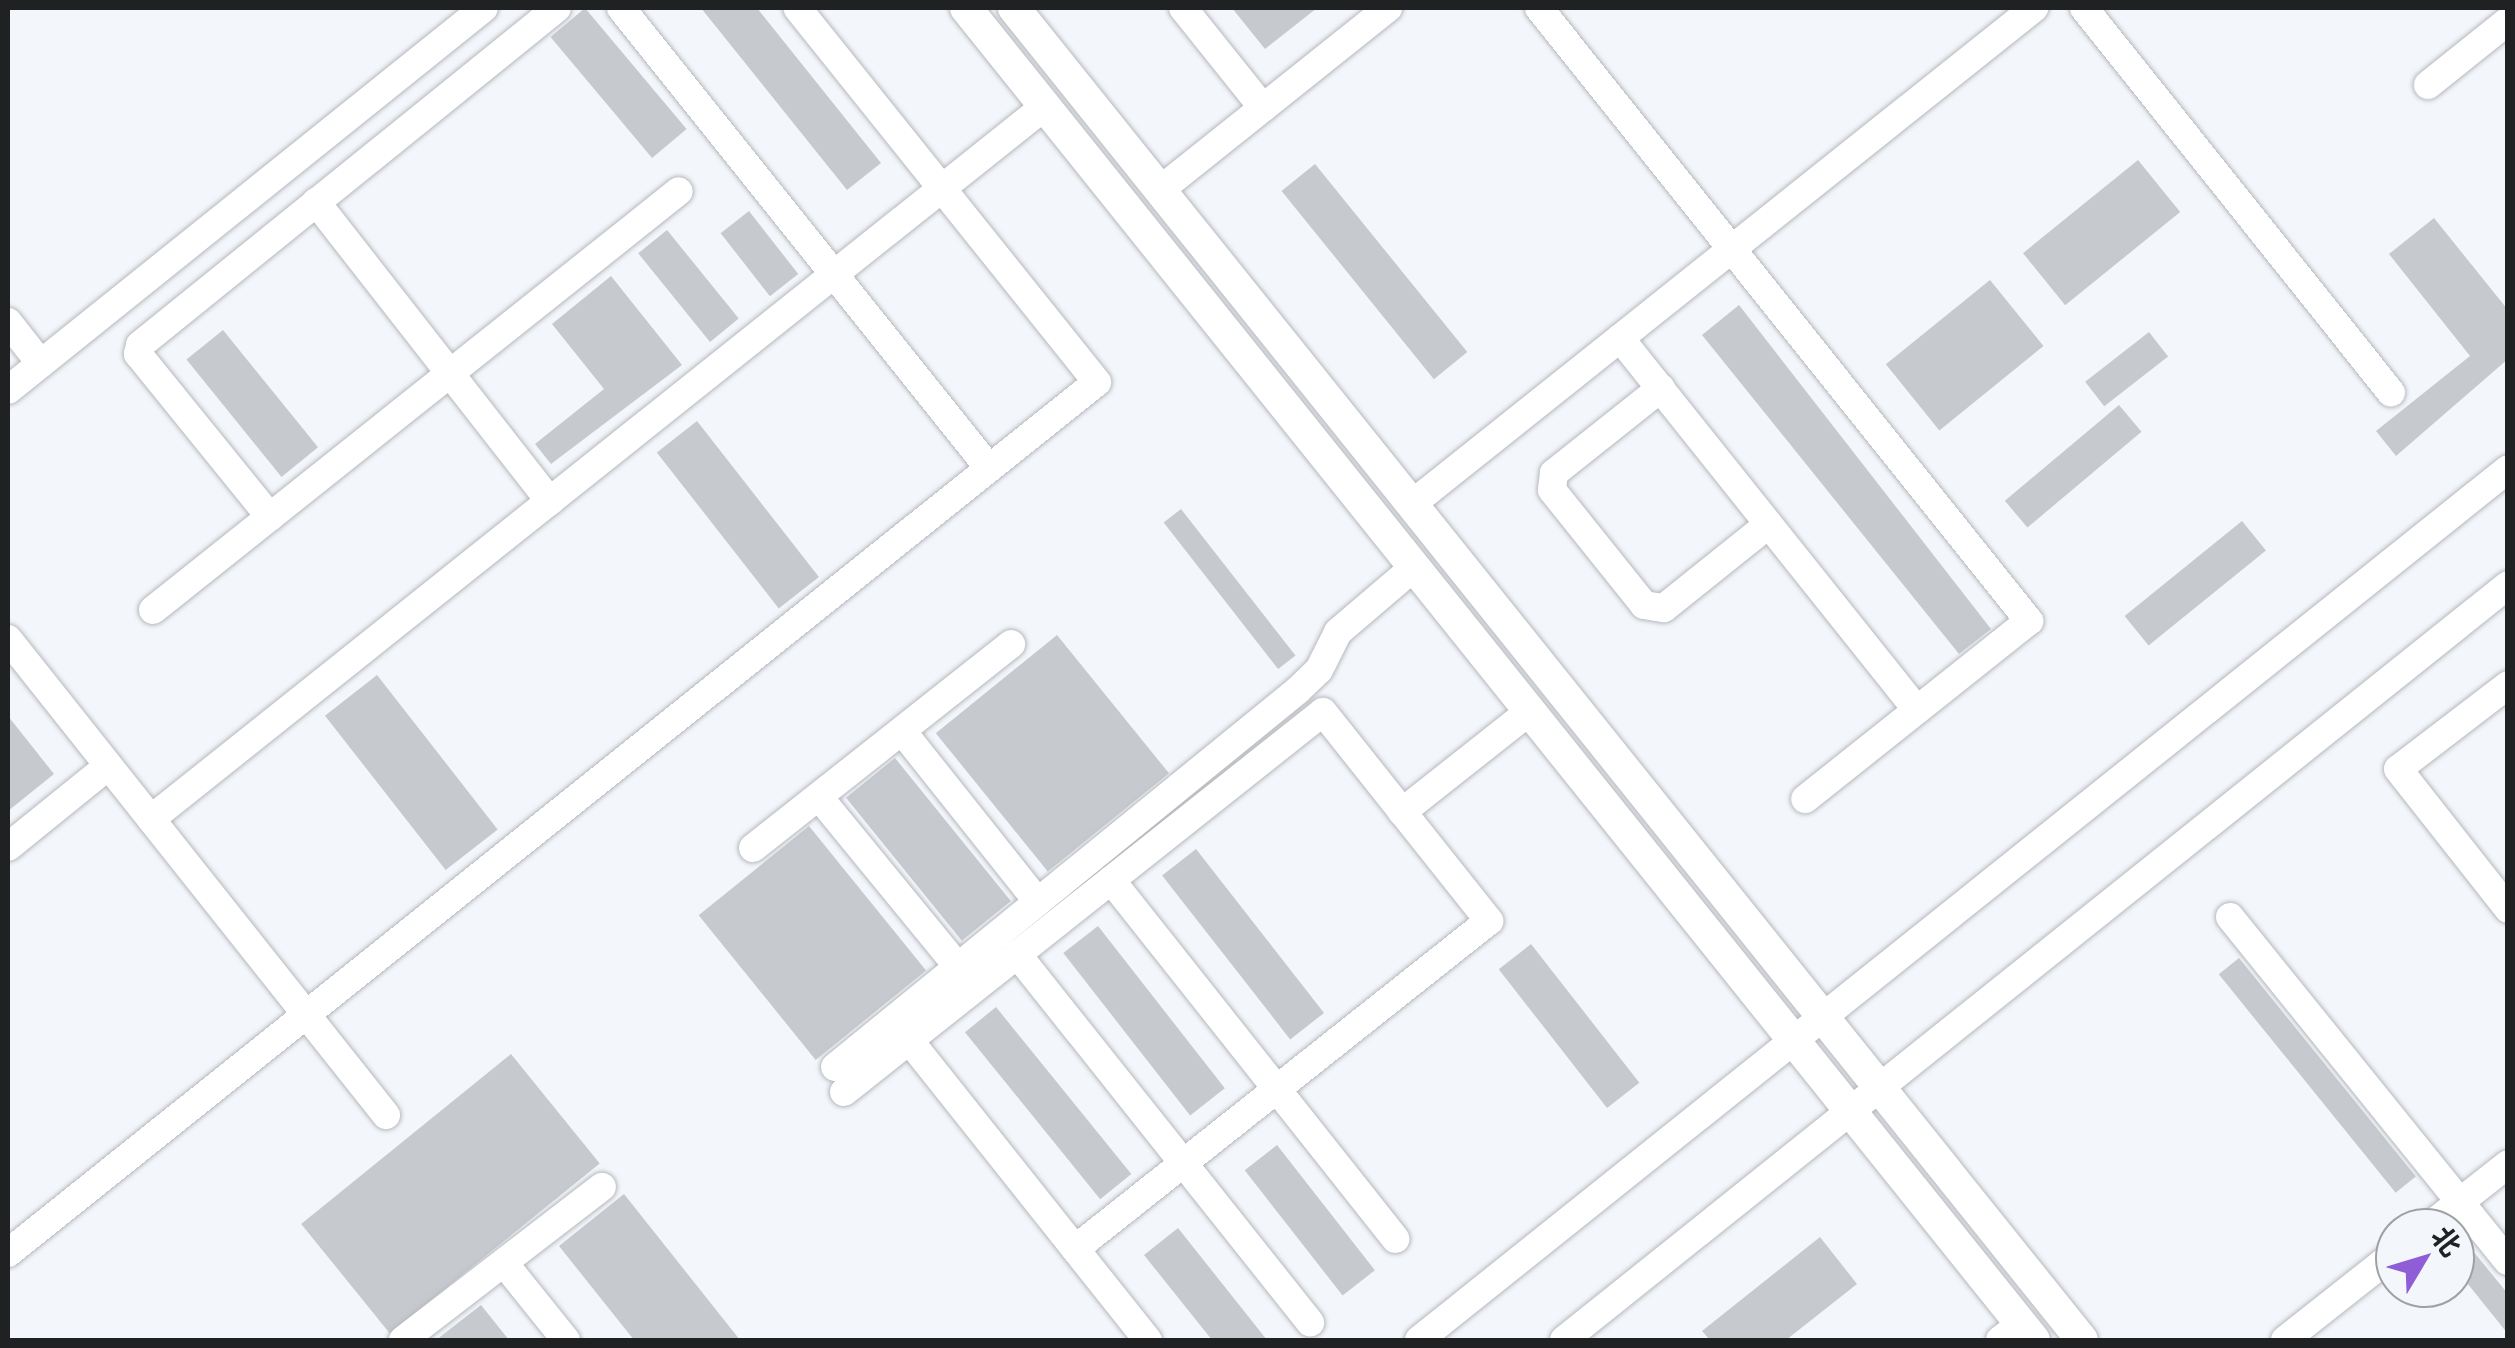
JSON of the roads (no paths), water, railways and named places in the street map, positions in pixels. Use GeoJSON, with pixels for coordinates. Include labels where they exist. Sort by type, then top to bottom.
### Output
{"type":"FeatureCollection","features":[{"type":"Feature","properties":{"kind":"main road"},"geometry":{"type":"LineString","coordinates":[[966,8],[1794,1040],[2019,1335]]}},
{"type":"Feature","properties":{"kind":"main road"},"geometry":{"type":"LineString","coordinates":[[1014,8],[2082,1340]]}},
{"type":"Feature","properties":{"kind":"street"},"geometry":{"type":"LineString","coordinates":[[8,390],[484,8]]}},
{"type":"Feature","properties":{"kind":"street"},"geometry":{"type":"LineString","coordinates":[[270,517],[138,354],[140,345],[557,8]]}},
{"type":"Feature","properties":{"kind":"street"},"geometry":{"type":"LineString","coordinates":[[622,8],[989,468]]}},
{"type":"Feature","properties":{"kind":"street"},"geometry":{"type":"LineString","coordinates":[[8,1254],[1097,382],[797,8]]}},
{"type":"Feature","properties":{"kind":"street"},"geometry":{"type":"LineString","coordinates":[[1183,8],[1263,108]]}},
{"type":"Feature","properties":{"kind":"street"},"geometry":{"type":"LineString","coordinates":[[1160,190],[1388,8]]}},
{"type":"Feature","properties":{"kind":"street"},"geometry":{"type":"LineString","coordinates":[[1539,8],[2028,621],[1805,799]]}},
{"type":"Feature","properties":{"kind":"street"},"geometry":{"type":"LineString","coordinates":[[1412,504],[2034,8]]}},
{"type":"Feature","properties":{"kind":"street"},"geometry":{"type":"LineString","coordinates":[[2084,8],[2391,392]]}},
{"type":"Feature","properties":{"kind":"street"},"geometry":{"type":"LineString","coordinates":[[2428,85],[2508,21]]}},
{"type":"Feature","properties":{"kind":"street"},"geometry":{"type":"LineString","coordinates":[[151,819],[1045,106]]}},
{"type":"Feature","properties":{"kind":"street"},"geometry":{"type":"LineString","coordinates":[[153,610],[679,191]]}},
{"type":"Feature","properties":{"kind":"street"},"geometry":{"type":"LineString","coordinates":[[316,202],[550,500]]}},
{"type":"Feature","properties":{"kind":"street"},"geometry":{"type":"LineString","coordinates":[[8,322],[40,364]]}},
{"type":"Feature","properties":{"kind":"street"},"geometry":{"type":"LineString","coordinates":[[1620,338],[1918,710]]}},
{"type":"Feature","properties":{"kind":"street"},"geometry":{"type":"LineString","coordinates":[[1661,388],[1554,474],[1552,490],[1644,606],[1664,608],[1769,524]]}},
{"type":"Feature","properties":{"kind":"street"},"geometry":{"type":"LineString","coordinates":[[1418,1340],[2508,469]]}},
{"type":"Feature","properties":{"kind":"street"},"geometry":{"type":"LineString","coordinates":[[1075,1249],[1489,921],[1323,712],[910,1040],[840,1080],[958,967],[1298,690],[1319,670],[1338,632],[1414,567]]}},
{"type":"Feature","properties":{"kind":"street"},"geometry":{"type":"LineString","coordinates":[[1564,1340],[2508,585]]}},
{"type":"Feature","properties":{"kind":"street"},"geometry":{"type":"LineString","coordinates":[[8,639],[386,1115]]}},
{"type":"Feature","properties":{"kind":"street"},"geometry":{"type":"LineString","coordinates":[[753,848],[1012,644]]}},
{"type":"Feature","properties":{"kind":"street"},"geometry":{"type":"LineString","coordinates":[[2508,685],[2398,770],[2508,908]]}},
{"type":"Feature","properties":{"kind":"street"},"geometry":{"type":"LineString","coordinates":[[1402,812],[1530,710]]}},
{"type":"Feature","properties":{"kind":"street"},"geometry":{"type":"LineString","coordinates":[[902,731],[1038,902]]}},
{"type":"Feature","properties":{"kind":"street"},"geometry":{"type":"LineString","coordinates":[[8,846],[108,766]]}},
{"type":"Feature","properties":{"kind":"street"},"geometry":{"type":"LineString","coordinates":[[818,797],[958,967]]}},
{"type":"Feature","properties":{"kind":"street"},"geometry":{"type":"LineString","coordinates":[[1111,880],[1396,1239]]}},
{"type":"Feature","properties":{"kind":"street"},"geometry":{"type":"LineString","coordinates":[[2230,917],[2508,1260]]}},
{"type":"Feature","properties":{"kind":"street"},"geometry":{"type":"LineString","coordinates":[[1018,954],[1310,1323]]}},
{"type":"Feature","properties":{"kind":"street"},"geometry":{"type":"LineString","coordinates":[[910,1040],[1148,1340]]}},
{"type":"Feature","properties":{"kind":"street"},"geometry":{"type":"LineString","coordinates":[[2452,1208],[2508,1164]]}},
{"type":"Feature","properties":{"kind":"street"},"geometry":{"type":"LineString","coordinates":[[403,1340],[602,1188]]}},
{"type":"Feature","properties":{"kind":"street"},"geometry":{"type":"LineString","coordinates":[[504,1263],[566,1340]]}},
{"type":"Feature","properties":{"kind":"street"},"geometry":{"type":"LineString","coordinates":[[2285,1340],[2375,1269]]}}]}
